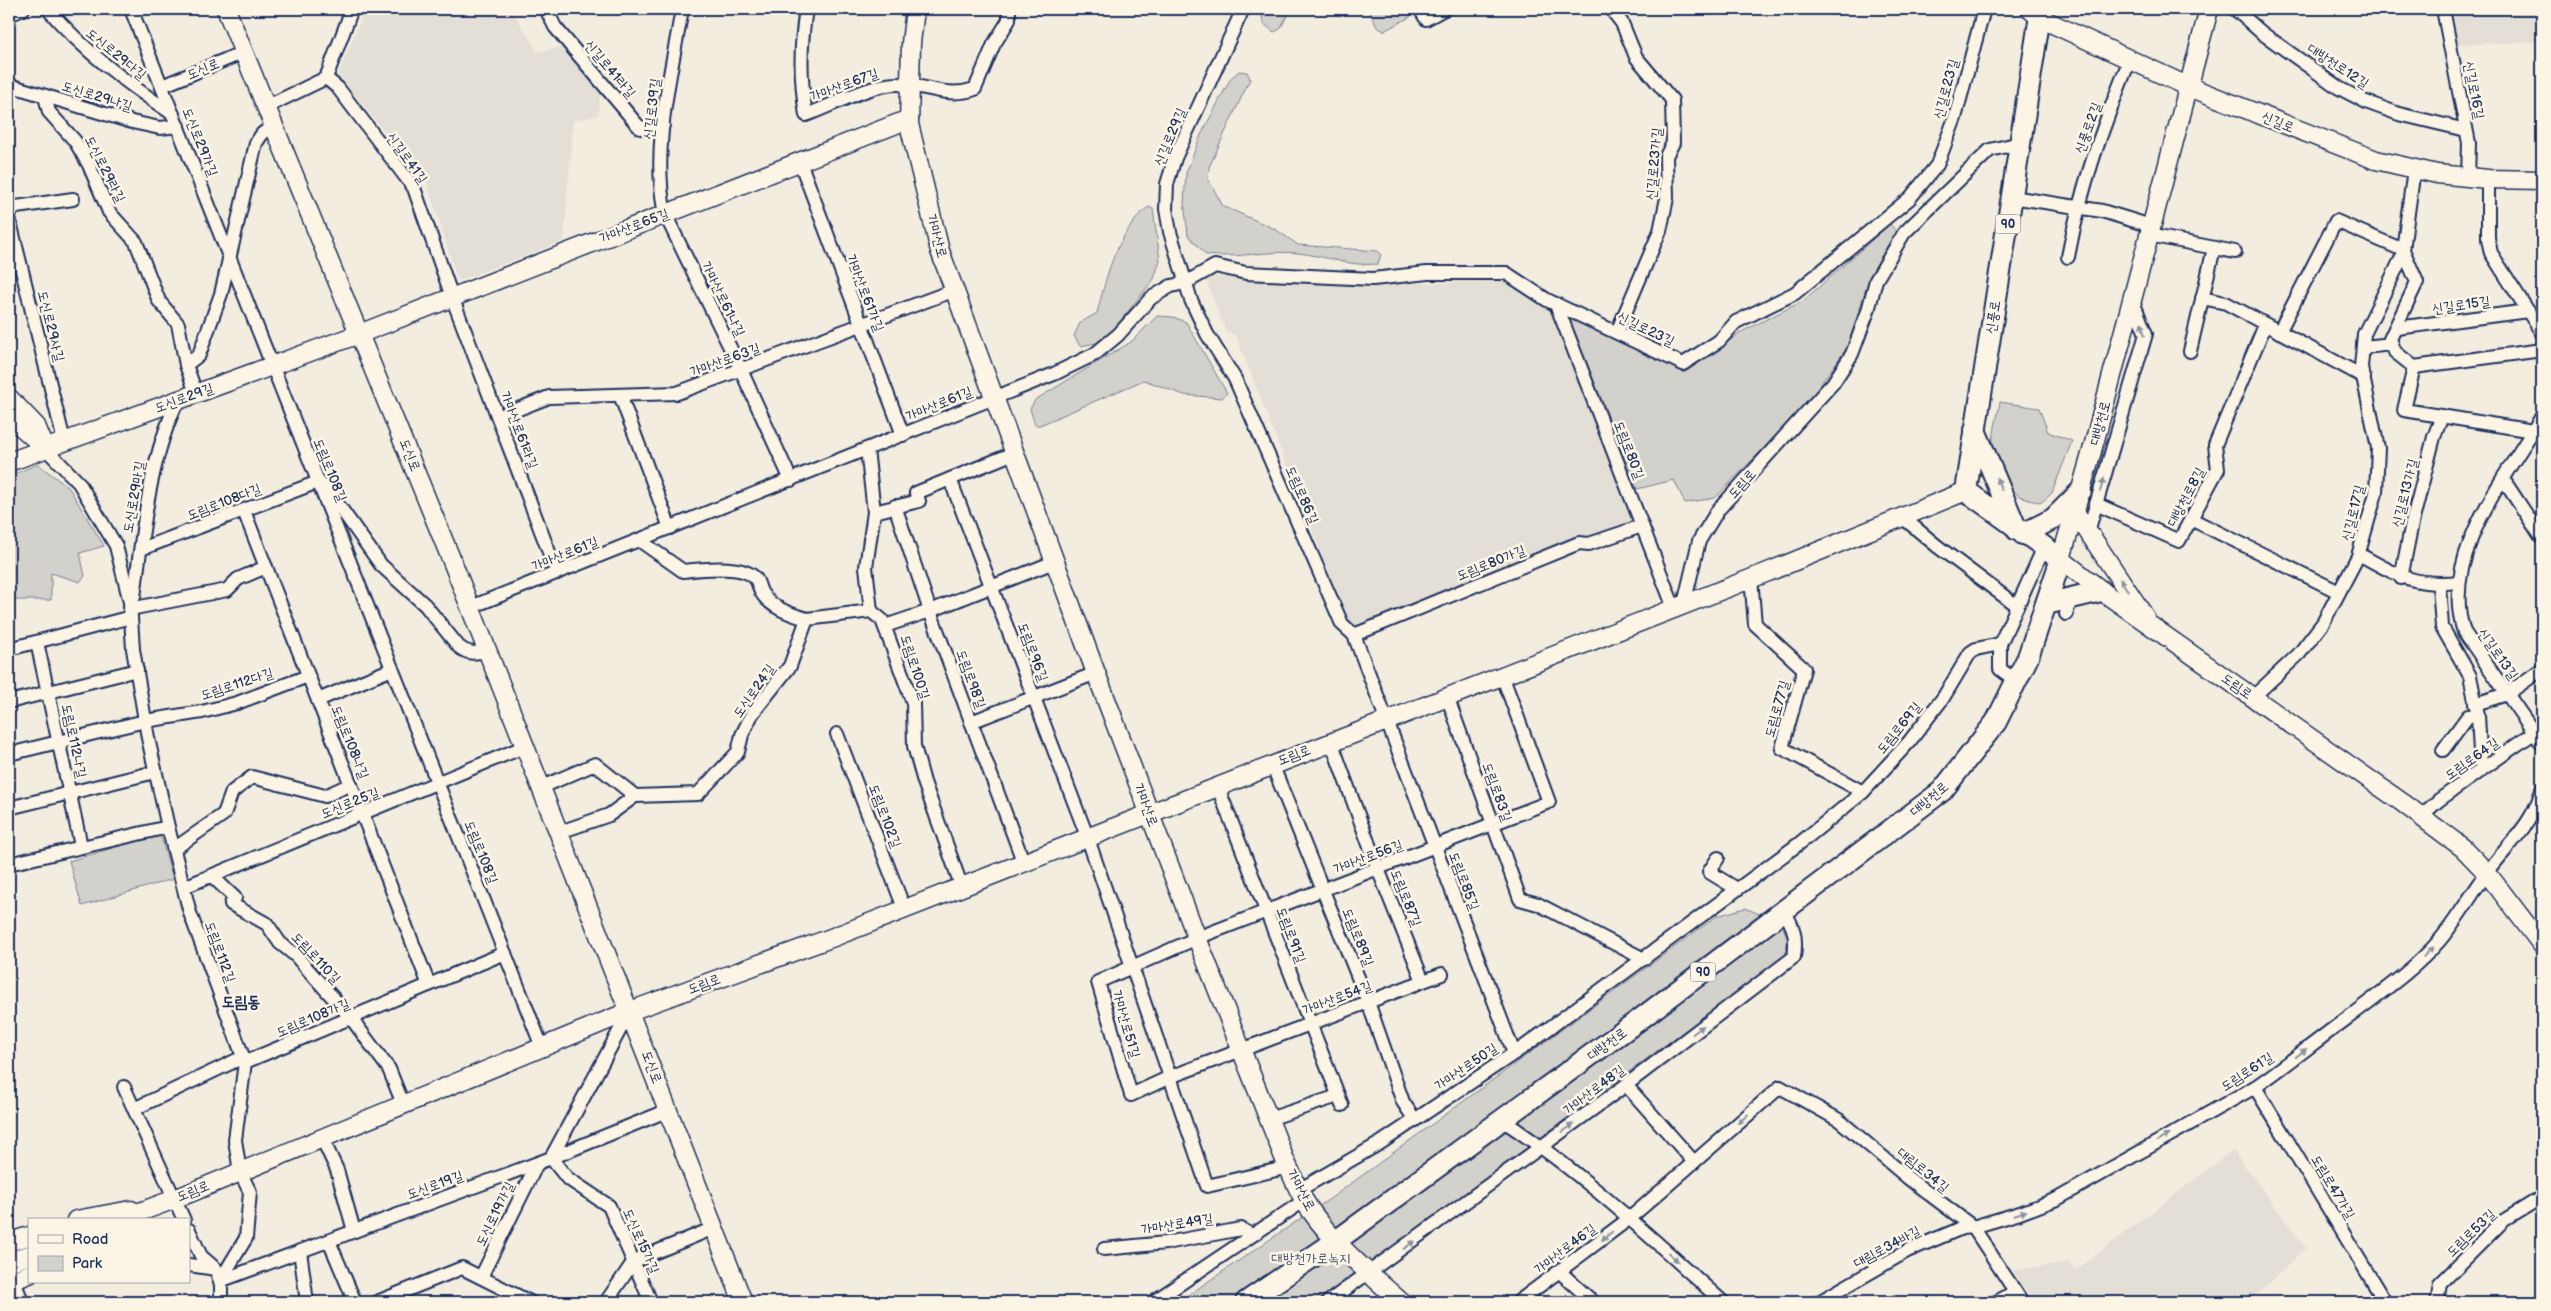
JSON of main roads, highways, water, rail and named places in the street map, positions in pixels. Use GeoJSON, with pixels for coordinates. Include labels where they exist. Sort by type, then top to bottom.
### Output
{"type":"FeatureCollection","features":[{"type":"Feature","properties":{"kind":"main road","name":"도신로"},"geometry":{"type":"LineString","coordinates":[[226,9],[471,607],[743,1302]]}},
{"type":"Feature","properties":{"kind":"main road","name":"가마산로"},"geometry":{"type":"LineString","coordinates":[[915,9],[911,44],[909,119],[940,251],[1054,562],[1197,938],[1288,1167],[1311,1211],[1336,1241],[1401,1302]]}},
{"type":"Feature","properties":{"kind":"main road","name":"대방천로"},"geometry":{"type":"LineString","coordinates":[[1246,1302],[1336,1241],[1502,1120],[1942,791],[1996,722],[2028,657],[2061,559],[2081,491],[2209,9]]}},
{"type":"Feature","properties":{"kind":"main road","name":"신길로"},"geometry":{"type":"LineString","coordinates":[[2037,12],[2187,86],[2349,150],[2414,169],[2488,179],[2542,180]]}},
{"type":"Feature","properties":{"kind":"main road","name":"신풍로"},"geometry":{"type":"LineString","coordinates":[[1966,491],[1974,430],[2012,197],[2037,12]]}},
{"type":"Feature","properties":{"kind":"main road","name":"가마산로65길"},"geometry":{"type":"LineString","coordinates":[[359,334],[909,119]]}},
{"type":"Feature","properties":{"kind":"main road","name":"도신로29길"},"geometry":{"type":"LineString","coordinates":[[9,462],[359,334]]}},
{"type":"Feature","properties":{"kind":"main road"},"geometry":{"type":"LineString","coordinates":[[9,398],[36,426],[45,448]]}},
{"type":"Feature","properties":{"kind":"main road"},"geometry":{"type":"LineString","coordinates":[[9,416],[45,448]]}},
{"type":"Feature","properties":{"kind":"main road"},"geometry":{"type":"LineString","coordinates":[[1974,430],[2020,532],[2053,519],[2066,509],[2081,491]]}},
{"type":"Feature","properties":{"kind":"main road","name":"도림로"},"geometry":{"type":"LineString","coordinates":[[123,1218],[175,1199],[630,1011],[904,908],[1751,578],[1966,491],[2020,532],[2061,559],[2106,594],[2421,816],[2463,848],[2487,873],[2541,940]]}},
{"type":"Feature","properties":{"kind":"main road"},"geometry":{"type":"LineString","coordinates":[[2075,512],[2151,625]]}},
{"type":"Feature","properties":{"kind":"main road"},"geometry":{"type":"LineString","coordinates":[[2046,604],[2106,594]]}},
{"type":"Feature","properties":{"kind":"main road"},"geometry":{"type":"LineString","coordinates":[[88,1218],[149,1208]]}},
{"type":"Feature","properties":{"kind":"main road"},"geometry":{"type":"LineString","coordinates":[[136,1218],[149,1208]]}},
{"type":"Feature","properties":{"kind":"main road"},"geometry":{"type":"LineString","coordinates":[[9,1242],[28,1236]]}},
{"type":"Feature","properties":{"kind":"main road"},"geometry":{"type":"LineString","coordinates":[[9,1262],[28,1254]]}},
{"type":"Feature","properties":{"kind":"district","name":"도림동"},"geometry":{"type":"Point","coordinates":[241,1002]}},
{"type":"Feature","properties":{"kind":"park label","name":"대방천가로녹지"},"geometry":{"type":"Point","coordinates":[1311,1258]}}]}
